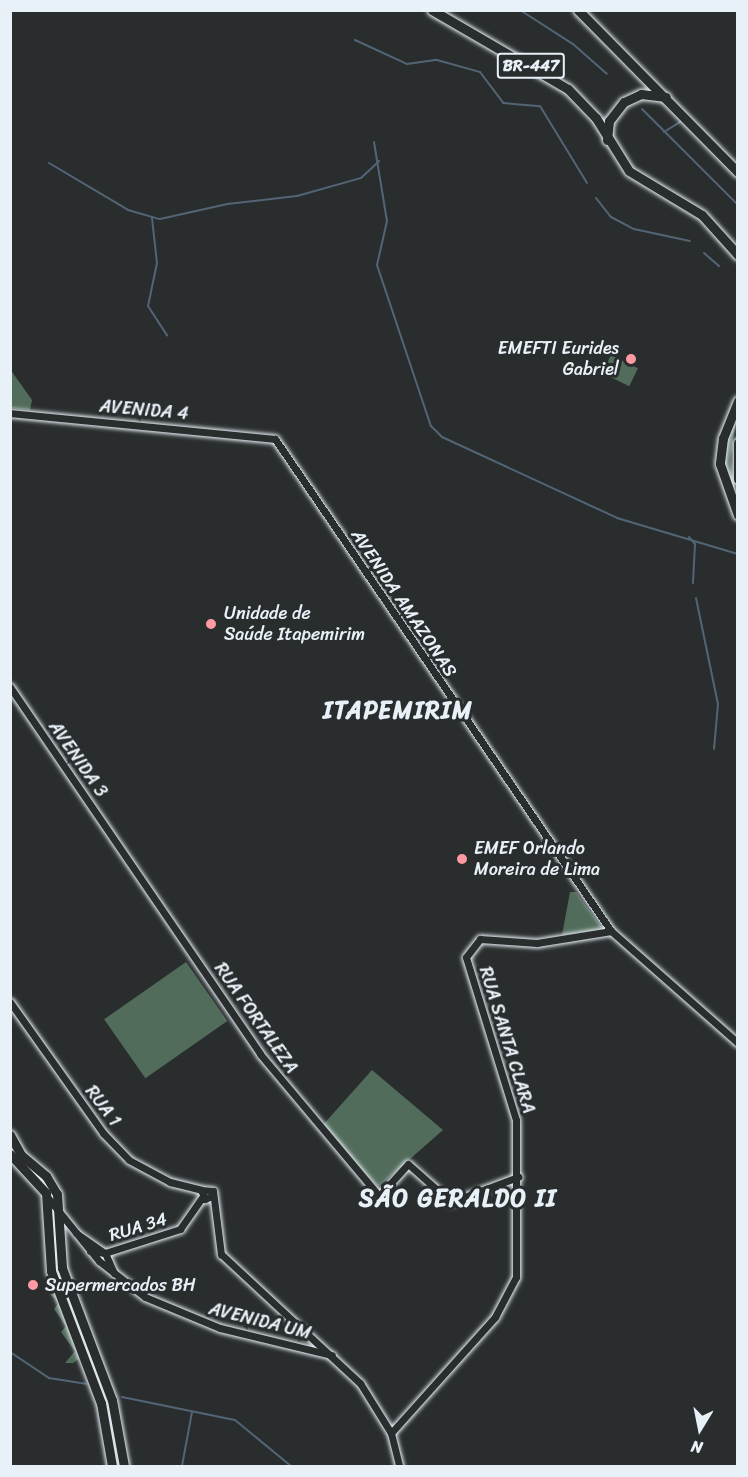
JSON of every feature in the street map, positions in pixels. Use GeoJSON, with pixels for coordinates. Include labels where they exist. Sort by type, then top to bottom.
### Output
{"type":"FeatureCollection","features":[{"type":"Feature","properties":{"kind":"main road","name":"BR-447"},"geometry":{"type":"LineString","coordinates":[[432,10],[568,89],[596,118],[608,145],[643,183],[706,218],[738,255]]}},
{"type":"Feature","properties":{"kind":"main road"},"geometry":{"type":"LineString","coordinates":[[578,10],[738,172]]}},
{"type":"Feature","properties":{"kind":"main road"},"geometry":{"type":"LineString","coordinates":[[608,145],[609,121],[624,102],[641,94],[666,97]]}},
{"type":"Feature","properties":{"kind":"main road"},"geometry":{"type":"LineString","coordinates":[[738,401],[723,438],[720,464],[738,515]]}},
{"type":"Feature","properties":{"kind":"main road"},"geometry":{"type":"LineString","coordinates":[[738,442],[738,479]]}},
{"type":"Feature","properties":{"kind":"main road"},"geometry":{"type":"LineString","coordinates":[[10,1135],[21,1155],[52,1184],[59,1218],[62,1268],[112,1400],[124,1467]]}},
{"type":"Feature","properties":{"kind":"main road"},"geometry":{"type":"LineString","coordinates":[[10,1154],[46,1193],[51,1271],[100,1403],[112,1467]]}},
{"type":"Feature","properties":{"kind":"street","name":"AVENIDA 4"},"geometry":{"type":"LineString","coordinates":[[10,413],[275,439]]}},
{"type":"Feature","properties":{"kind":"street","name":"AVENIDA AMAZONAS"},"geometry":{"type":"LineString","coordinates":[[275,439],[611,932],[738,1043]]}},
{"type":"Feature","properties":{"kind":"street","name":"AVENIDA 3"},"geometry":{"type":"LineString","coordinates":[[10,687],[122,848]]}},
{"type":"Feature","properties":{"kind":"street","name":"RUA FORTALEZA"},"geometry":{"type":"LineString","coordinates":[[122,848],[260,1054],[379,1196],[408,1164],[451,1202],[518,1177]]}},
{"type":"Feature","properties":{"kind":"street","name":"RUA SANTA CLARA"},"geometry":{"type":"LineString","coordinates":[[391,1433],[514,1289],[518,1177],[516,1120],[466,957],[480,939],[537,943],[611,932]]}},
{"type":"Feature","properties":{"kind":"street","name":"RUA 1"},"geometry":{"type":"LineString","coordinates":[[10,1002],[99,1128],[129,1160],[170,1182],[201,1194]]}},
{"type":"Feature","properties":{"kind":"street"},"geometry":{"type":"LineString","coordinates":[[201,1194],[208,1187],[212,1196],[221,1254],[334,1356],[360,1383],[391,1433],[399,1467]]}},
{"type":"Feature","properties":{"kind":"street","name":"AVENIDA UM"},"geometry":{"type":"LineString","coordinates":[[46,1193],[59,1218],[74,1232],[105,1253]]}},
{"type":"Feature","properties":{"kind":"street"},"geometry":{"type":"LineString","coordinates":[[201,1194],[212,1196]]}},
{"type":"Feature","properties":{"kind":"street","name":"RUA 34"},"geometry":{"type":"LineString","coordinates":[[105,1253],[180,1229],[201,1194]]}},
{"type":"Feature","properties":{"kind":"street","name":"AVENIDA UM"},"geometry":{"type":"LineString","coordinates":[[74,1232],[88,1250],[117,1278],[185,1317],[334,1356]]}},
{"type":"Feature","properties":{"kind":"street"},"geometry":{"type":"LineString","coordinates":[[88,1250],[105,1253],[117,1278]]}},
{"type":"Feature","properties":{"kind":"green space"},"geometry":{"type":"Polygon","coordinates":[[[611,355],[638,368],[629,386],[602,373],[611,355]]]}},
{"type":"Feature","properties":{"kind":"green space"},"geometry":{"type":"Polygon","coordinates":[[[10,369],[32,400],[30,410],[11,408],[10,369]]]}},
{"type":"Feature","properties":{"kind":"green space"},"geometry":{"type":"Polygon","coordinates":[[[737,409],[731,458],[737,509],[723,467],[727,432],[737,409]]]}},
{"type":"Feature","properties":{"kind":"green space"},"geometry":{"type":"Polygon","coordinates":[[[570,892],[576,892],[603,929],[562,935],[570,892]]]}},
{"type":"Feature","properties":{"kind":"green space"},"geometry":{"type":"Polygon","coordinates":[[[186,962],[227,1021],[145,1078],[104,1019],[186,962]]]}},
{"type":"Feature","properties":{"kind":"green space"},"geometry":{"type":"Polygon","coordinates":[[[372,1070],[443,1130],[378,1187],[322,1126],[372,1070]]]}},
{"type":"Feature","properties":{"kind":"green space"},"geometry":{"type":"Polygon","coordinates":[[[54,1289],[80,1358],[73,1363],[65,1363],[75,1351],[61,1332],[66,1326],[54,1309],[59,1303],[49,1293],[54,1289]]]}},
{"type":"Feature","properties":{"kind":"waterway"},"geometry":{"type":"LineString","coordinates":[[520,10],[573,44],[607,74]]}},
{"type":"Feature","properties":{"kind":"waterway"},"geometry":{"type":"LineString","coordinates":[[355,40],[407,64],[437,60],[480,72],[503,103],[540,106],[587,183]]}},
{"type":"Feature","properties":{"kind":"waterway"},"geometry":{"type":"LineString","coordinates":[[642,109],[738,205]]}},
{"type":"Feature","properties":{"kind":"waterway"},"geometry":{"type":"LineString","coordinates":[[664,132],[680,122]]}},
{"type":"Feature","properties":{"kind":"waterway"},"geometry":{"type":"LineString","coordinates":[[374,142],[387,221],[377,265],[431,426],[442,437],[617,518],[738,554]]}},
{"type":"Feature","properties":{"kind":"waterway"},"geometry":{"type":"LineString","coordinates":[[49,163],[128,210],[160,219],[227,204],[297,196],[361,178],[379,161]]}},
{"type":"Feature","properties":{"kind":"waterway"},"geometry":{"type":"LineString","coordinates":[[596,198],[611,217],[634,229],[690,241]]}},
{"type":"Feature","properties":{"kind":"waterway"},"geometry":{"type":"LineString","coordinates":[[152,218],[157,263],[148,306],[167,335]]}},
{"type":"Feature","properties":{"kind":"waterway"},"geometry":{"type":"LineString","coordinates":[[704,253],[719,266]]}},
{"type":"Feature","properties":{"kind":"waterway"},"geometry":{"type":"LineString","coordinates":[[689,537],[695,544],[693,583]]}},
{"type":"Feature","properties":{"kind":"waterway"},"geometry":{"type":"LineString","coordinates":[[696,598],[718,704],[714,749]]}},
{"type":"Feature","properties":{"kind":"waterway"},"geometry":{"type":"LineString","coordinates":[[10,1352],[49,1378],[86,1384]]}},
{"type":"Feature","properties":{"kind":"waterway"},"geometry":{"type":"LineString","coordinates":[[122,1397],[235,1420],[291,1466]]}},
{"type":"Feature","properties":{"kind":"waterway"},"geometry":{"type":"LineString","coordinates":[[182,1466],[192,1412]]}},
{"type":"Feature","properties":{"kind":"place","name":"EMEFTI Eurides Gabriel"},"geometry":{"type":"Point","coordinates":[631,359]}},
{"type":"Feature","properties":{"kind":"place","name":"Unidade de Saúde Itapemirim"},"geometry":{"type":"Point","coordinates":[211,624]}},
{"type":"Feature","properties":{"kind":"place","name":"EMEF Orlando Moreira de Lima"},"geometry":{"type":"Point","coordinates":[462,859]}},
{"type":"Feature","properties":{"kind":"place","name":"Supermercados BH"},"geometry":{"type":"Point","coordinates":[33,1285]}},
{"type":"Feature","properties":{"kind":"district","name":"ITAPEMIRIM"},"geometry":{"type":"Point","coordinates":[398,711]}},
{"type":"Feature","properties":{"kind":"district","name":"SÃO GERALDO II"},"geometry":{"type":"Point","coordinates":[458,1199]}}]}
